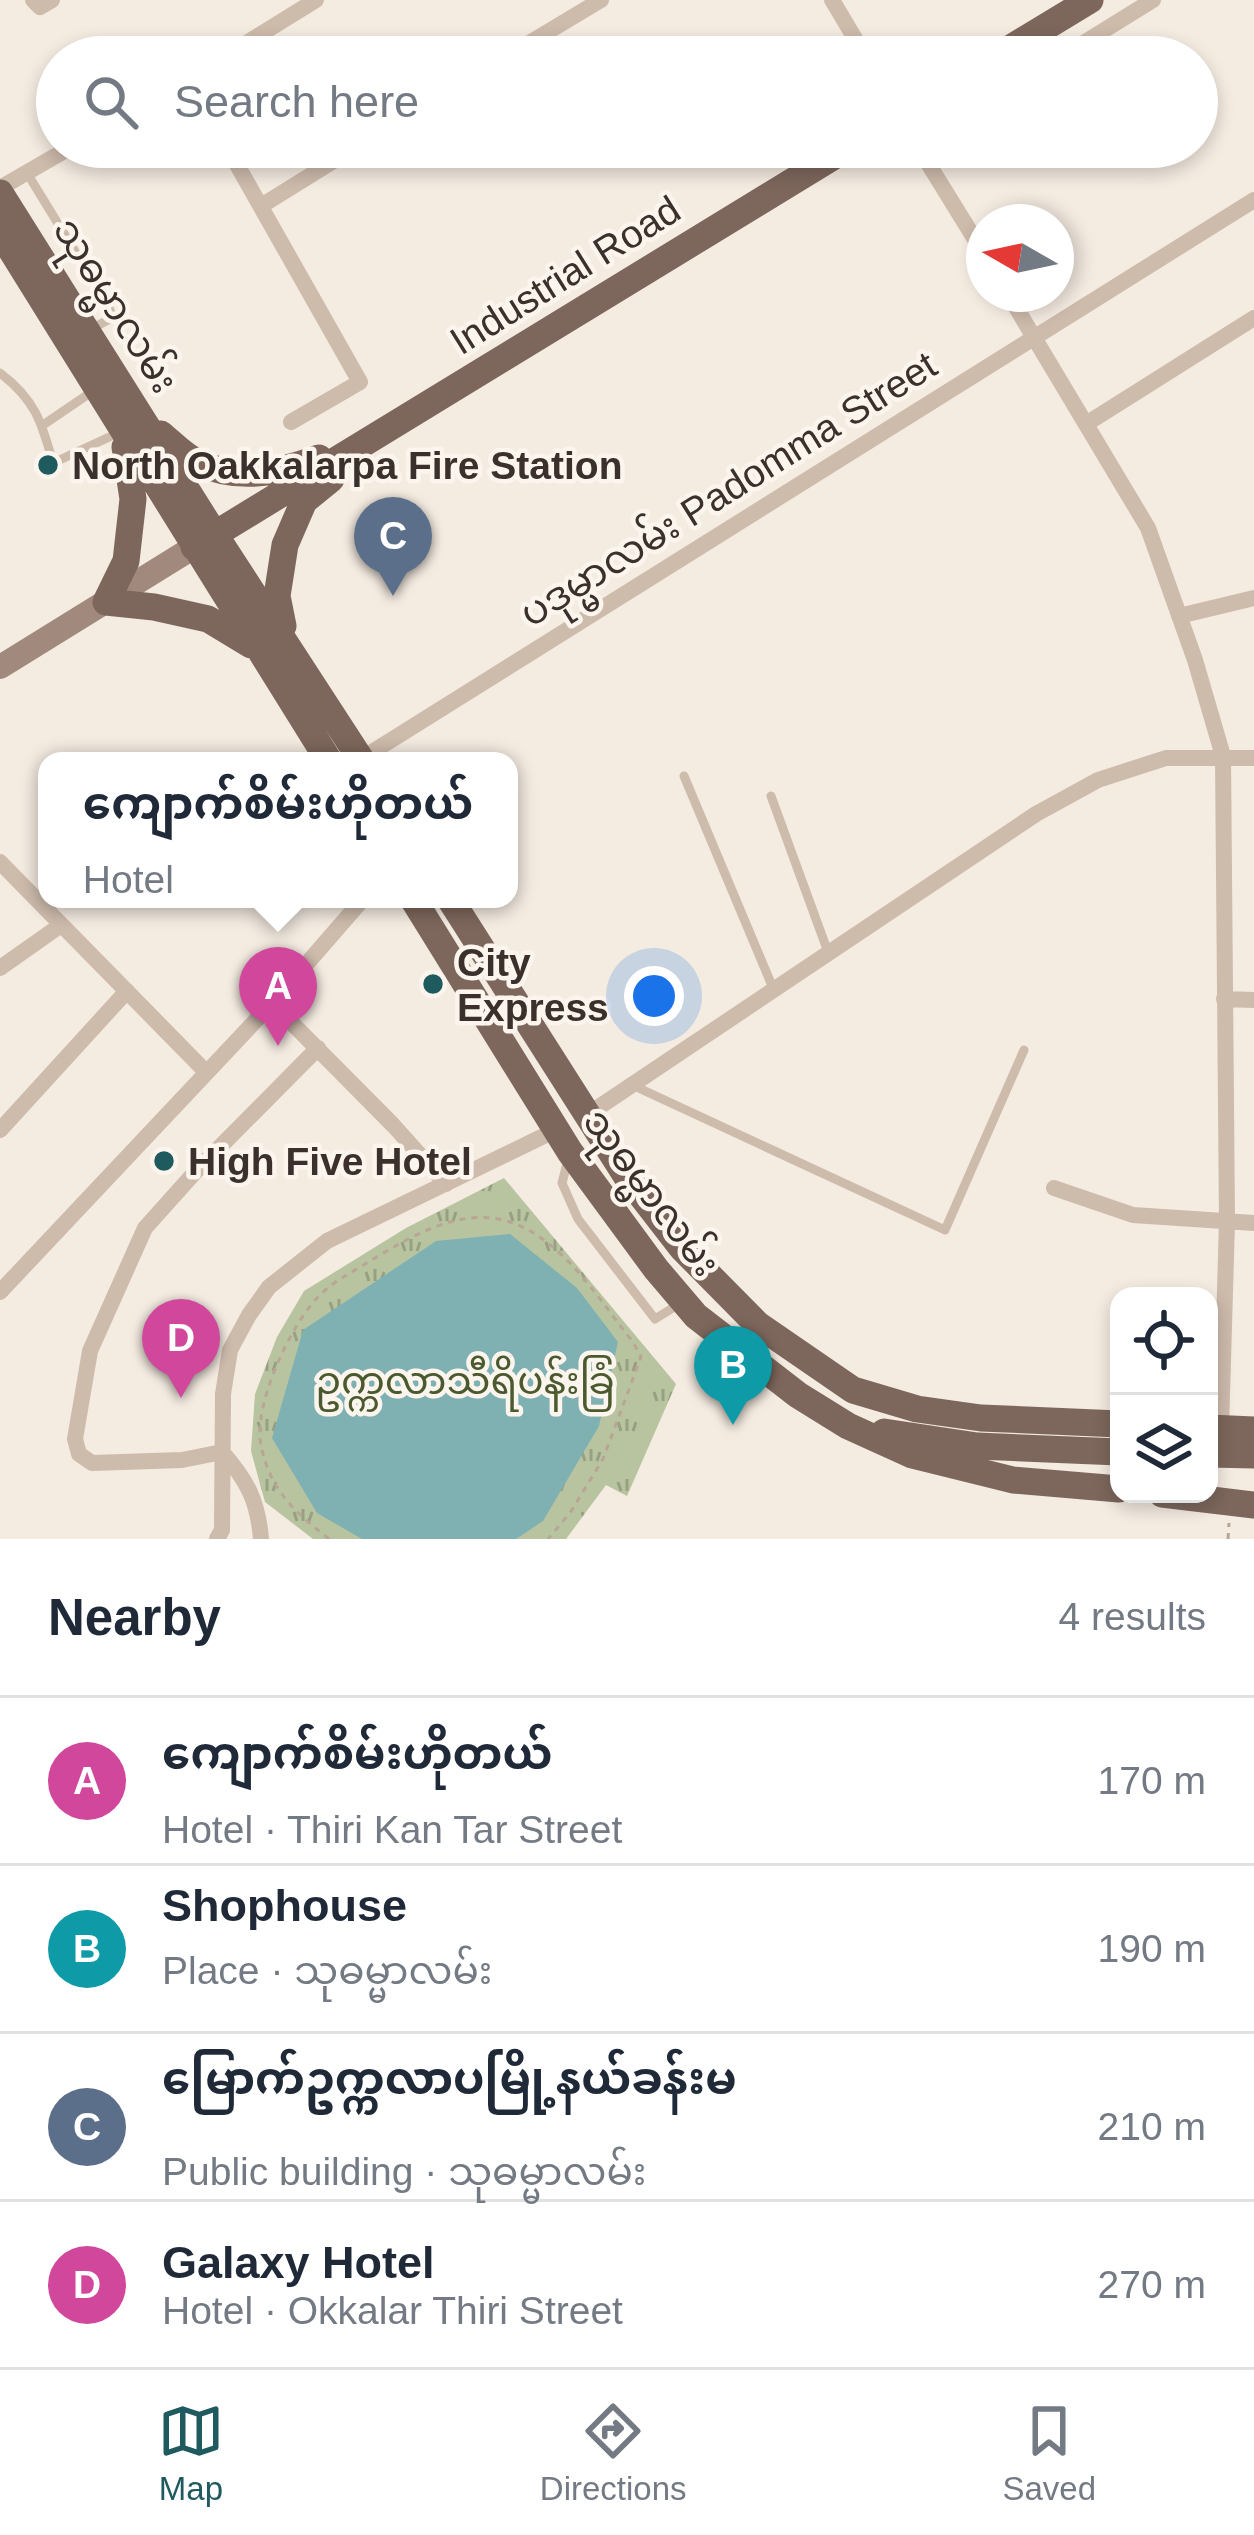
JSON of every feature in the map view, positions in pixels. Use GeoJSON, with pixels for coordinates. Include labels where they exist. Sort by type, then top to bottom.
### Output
{"type":"FeatureCollection","features":[{"type":"Feature","properties":{"kind":"main road"},"geometry":{"type":"LineString","coordinates":[[1031,36],[1090,0]]}},
{"type":"Feature","properties":{"kind":"main road","name":"Industrial Road"},"geometry":{"type":"LineString","coordinates":[[384,433],[815,168]]}},
{"type":"Feature","properties":{"kind":"main road","name":"သုဓမ္မာလမ်း"},"geometry":{"type":"LineString","coordinates":[[0,190],[86,331],[106,383]]}},
{"type":"Feature","properties":{"kind":"main road","name":"သုဓမ္မာလမ်း"},"geometry":{"type":"LineString","coordinates":[[0,232],[106,383],[275,649],[355,752]]}},
{"type":"Feature","properties":{"kind":"main road"},"geometry":{"type":"LineString","coordinates":[[106,602],[126,561],[133,499],[133,426],[197,462],[240,475],[286,470],[384,433]]}},
{"type":"Feature","properties":{"kind":"main road"},"geometry":{"type":"LineString","coordinates":[[0,667],[384,433]]}},
{"type":"Feature","properties":{"kind":"main road"},"geometry":{"type":"LineString","coordinates":[[106,602],[208,619],[275,649],[285,545],[304,502],[384,433]]}},
{"type":"Feature","properties":{"kind":"main road","name":"သုဓမ္မာလမ်း"},"geometry":{"type":"LineString","coordinates":[[275,649],[324,752]]}},
{"type":"Feature","properties":{"kind":"main road","name":"သုဓမ္မာလမ်း"},"geometry":{"type":"LineString","coordinates":[[419,908],[563,1141],[696,1316],[798,1395],[848,1426],[912,1455],[1013,1480],[1110,1488]]}},
{"type":"Feature","properties":{"kind":"main road","name":"သုဓမ္မာလမ်း"},"geometry":{"type":"LineString","coordinates":[[456,908],[627,1177],[682,1248],[757,1324],[853,1390],[917,1408],[982,1418],[1110,1424]]}},
{"type":"Feature","properties":{"kind":"main road"},"geometry":{"type":"LineString","coordinates":[[853,1390],[906,1426],[977,1446]]}},
{"type":"Feature","properties":{"kind":"main road"},"geometry":{"type":"LineString","coordinates":[[848,1426],[977,1446],[1110,1452]]}},
{"type":"Feature","properties":{"kind":"main road"},"geometry":{"type":"LineString","coordinates":[[1218,1436],[1254,1430]]}},
{"type":"Feature","properties":{"kind":"main road"},"geometry":{"type":"LineString","coordinates":[[1218,1439],[1254,1455]]}},
{"type":"Feature","properties":{"kind":"main road"},"geometry":{"type":"LineString","coordinates":[[1218,1501],[1254,1505]]}},
{"type":"Feature","properties":{"kind":"street"},"geometry":{"type":"LineString","coordinates":[[258,36],[316,0]]}},
{"type":"Feature","properties":{"kind":"street"},"geometry":{"type":"LineString","coordinates":[[541,36],[601,0]]}},
{"type":"Feature","properties":{"kind":"street"},"geometry":{"type":"LineString","coordinates":[[832,0],[853,36]]}},
{"type":"Feature","properties":{"kind":"street"},"geometry":{"type":"LineString","coordinates":[[1095,36],[1153,0]]}},
{"type":"Feature","properties":{"kind":"street"},"geometry":{"type":"LineString","coordinates":[[0,190],[36,167]]}},
{"type":"Feature","properties":{"kind":"street"},"geometry":{"type":"LineString","coordinates":[[239,168],[360,382],[291,422]]}},
{"type":"Feature","properties":{"kind":"street"},"geometry":{"type":"LineString","coordinates":[[261,206],[322,168]]}},
{"type":"Feature","properties":{"kind":"street"},"geometry":{"type":"LineString","coordinates":[[931,168],[966,225]]}},
{"type":"Feature","properties":{"kind":"street","name":"ပဒုမ္မာလမ်း Padomma Street"},"geometry":{"type":"LineString","coordinates":[[374,752],[1254,200]]}},
{"type":"Feature","properties":{"kind":"street"},"geometry":{"type":"LineString","coordinates":[[1019,312],[1148,528],[1223,756],[1227,1222],[1216,1395]]}},
{"type":"Feature","properties":{"kind":"street"},"geometry":{"type":"LineString","coordinates":[[1086,424],[1254,318]]}},
{"type":"Feature","properties":{"kind":"street"},"geometry":{"type":"LineString","coordinates":[[1179,616],[1254,598]]}},
{"type":"Feature","properties":{"kind":"street"},"geometry":{"type":"LineString","coordinates":[[587,1115],[1036,814],[1098,780],[1166,758],[1254,758]]}},
{"type":"Feature","properties":{"kind":"street"},"geometry":{"type":"LineString","coordinates":[[0,862],[38,901]]}},
{"type":"Feature","properties":{"kind":"street"},"geometry":{"type":"LineString","coordinates":[[45,908],[206,1072]]}},
{"type":"Feature","properties":{"kind":"street"},"geometry":{"type":"LineString","coordinates":[[0,1292],[272,1003],[354,908]]}},
{"type":"Feature","properties":{"kind":"street"},"geometry":{"type":"LineString","coordinates":[[0,968],[61,925]]}},
{"type":"Feature","properties":{"kind":"street"},"geometry":{"type":"LineString","coordinates":[[0,1130],[127,991]]}},
{"type":"Feature","properties":{"kind":"street"},"geometry":{"type":"LineString","coordinates":[[1224,999],[1254,1000]]}},
{"type":"Feature","properties":{"kind":"street"},"geometry":{"type":"LineString","coordinates":[[272,1003],[446,1184]]}},
{"type":"Feature","properties":{"kind":"street"},"geometry":{"type":"LineString","coordinates":[[222,1453],[182,1460],[108,1462],[92,1462],[80,1454],[75,1438],[90,1352],[145,1228],[318,1048]]}},
{"type":"Feature","properties":{"kind":"street"},"geometry":{"type":"LineString","coordinates":[[225,1536],[223,1394],[230,1350],[269,1287],[327,1241],[446,1184],[563,1141]]}},
{"type":"Feature","properties":{"kind":"street"},"geometry":{"type":"LineString","coordinates":[[1054,1188],[1133,1215],[1254,1223]]}},
{"type":"Feature","properties":{"kind":"street"},"geometry":{"type":"LineString","coordinates":[[222,1453],[246,1480],[260,1520],[261,1539]]}},
{"type":"Feature","properties":{"kind":"lane"},"geometry":{"type":"LineString","coordinates":[[27,172],[109,307],[108,320],[86,331]]}},
{"type":"Feature","properties":{"kind":"lane"},"geometry":{"type":"LineString","coordinates":[[0,373],[31,401],[53,464],[133,426]]}},
{"type":"Feature","properties":{"kind":"lane"},"geometry":{"type":"LineString","coordinates":[[43,425],[106,383]]}},
{"type":"Feature","properties":{"kind":"lane"},"geometry":{"type":"LineString","coordinates":[[683,776],[773,988]]}},
{"type":"Feature","properties":{"kind":"lane"},"geometry":{"type":"LineString","coordinates":[[771,796],[828,952]]}},
{"type":"Feature","properties":{"kind":"lane"},"geometry":{"type":"LineString","coordinates":[[630,1084],[945,1230],[1024,1050]]}},
{"type":"Feature","properties":{"kind":"lane"},"geometry":{"type":"LineString","coordinates":[[563,1141],[562,1184],[578,1219],[605,1255],[655,1319],[684,1301]]}},
{"type":"Feature","properties":{"kind":"lane"},"geometry":{"type":"LineString","coordinates":[[656,1269],[682,1248]]}},
{"type":"Feature","properties":{"kind":"path"},"geometry":{"type":"LineString","coordinates":[[329,1539],[287,1504],[274,1483],[260,1441],[267,1396],[285,1350],[300,1318],[344,1276],[450,1221],[480,1216],[534,1232],[561,1254],[641,1357],[603,1459],[548,1539]]}},
{"type":"Feature","properties":{"kind":"green space","name":"ဥက္ကလာသီရိပန်းခြံ"},"geometry":{"type":"Polygon","coordinates":[[[504,1178],[676,1384],[627,1496],[606,1485],[566,1539],[313,1539],[265,1502],[251,1451],[255,1394],[277,1337],[304,1291],[406,1228],[504,1178]]]}},
{"type":"Feature","properties":{"kind":"water","name":"ဥက္ကလာသီရိပန်းခြံ"},"geometry":{"type":"Polygon","coordinates":[[[510,1234],[577,1288],[618,1342],[599,1426],[543,1521],[516,1539],[362,1539],[317,1513],[272,1438],[303,1330],[436,1241],[510,1234]]]}},
{"type":"Feature","properties":{"kind":"place","name":"North Oakkalarpa Fire Station"},"geometry":{"type":"Point","coordinates":[48,465]}},
{"type":"Feature","properties":{"kind":"place","name":"မြောက်ဥက္ကလာပမြို့နယ်ခန်းမ"},"geometry":{"type":"Point","coordinates":[393,596]}},
{"type":"Feature","properties":{"kind":"place","name":"City Express"},"geometry":{"type":"Point","coordinates":[433,984]}},
{"type":"Feature","properties":{"kind":"place","name":"ကျောက်စိမ်းဟိုတယ်"},"geometry":{"type":"Point","coordinates":[278,1046]}},
{"type":"Feature","properties":{"kind":"place","name":"High Five Hotel"},"geometry":{"type":"Point","coordinates":[164,1161]}},
{"type":"Feature","properties":{"kind":"place","name":"Galaxy Hotel"},"geometry":{"type":"Point","coordinates":[181,1398]}},
{"type":"Feature","properties":{"kind":"place","name":"Shophouse"},"geometry":{"type":"Point","coordinates":[733,1425]}}]}
